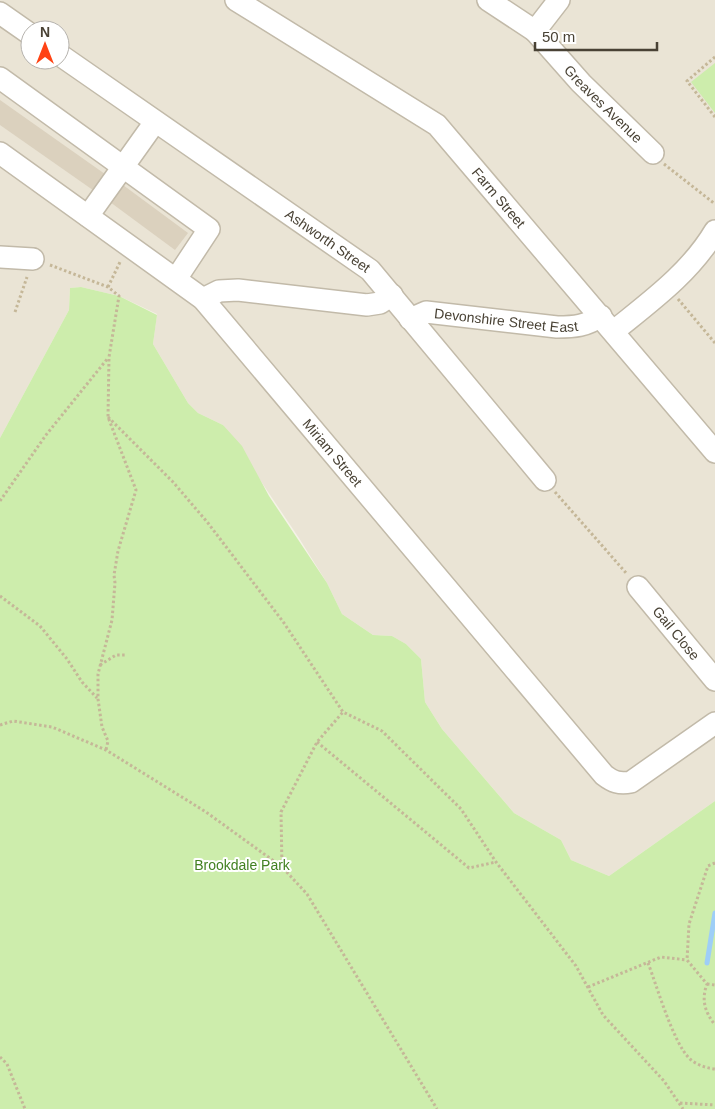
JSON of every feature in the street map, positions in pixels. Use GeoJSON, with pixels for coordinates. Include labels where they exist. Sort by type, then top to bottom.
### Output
{"type":"FeatureCollection","features":[{"type":"Feature","properties":{"kind":"street","name":"Farm Street"},"geometry":{"type":"LineString","coordinates":[[236,0],[436,125],[608,324],[715,452]]}},
{"type":"Feature","properties":{"kind":"street","name":"Greaves Avenue"},"geometry":{"type":"LineString","coordinates":[[488,0],[535,31],[581,83],[653,153]]}},
{"type":"Feature","properties":{"kind":"street"},"geometry":{"type":"LineString","coordinates":[[535,31],[559,0]]}},
{"type":"Feature","properties":{"kind":"street"},"geometry":{"type":"LineString","coordinates":[[0,13],[20,27]]}},
{"type":"Feature","properties":{"kind":"street","name":"Ashworth Street"},"geometry":{"type":"LineString","coordinates":[[70,62],[370,270],[545,480]]}},
{"type":"Feature","properties":{"kind":"street"},"geometry":{"type":"LineString","coordinates":[[0,78],[209,229],[176,279]]}},
{"type":"Feature","properties":{"kind":"street"},"geometry":{"type":"LineString","coordinates":[[88,216],[155,122]]}},
{"type":"Feature","properties":{"kind":"street","name":"Miriam Street"},"geometry":{"type":"LineString","coordinates":[[0,153],[203,299],[604,775],[612,781],[622,784],[631,782],[715,723]]}},
{"type":"Feature","properties":{"kind":"street","name":"Devonshire Street East"},"geometry":{"type":"LineString","coordinates":[[410,319],[426,312],[557,326],[578,326],[592,322],[608,324],[668,286],[704,249],[715,231]]}},
{"type":"Feature","properties":{"kind":"street"},"geometry":{"type":"LineString","coordinates":[[0,257],[33,259]]}},
{"type":"Feature","properties":{"kind":"street"},"geometry":{"type":"LineString","coordinates":[[203,299],[219,291],[238,290],[367,305],[380,303],[392,295]]}},
{"type":"Feature","properties":{"kind":"street","name":"Gail Close"},"geometry":{"type":"LineString","coordinates":[[638,588],[715,680]]}},
{"type":"Feature","properties":{"kind":"path"},"geometry":{"type":"LineString","coordinates":[[715,57],[687,81],[715,117]]}},
{"type":"Feature","properties":{"kind":"path"},"geometry":{"type":"LineString","coordinates":[[653,153],[715,204]]}},
{"type":"Feature","properties":{"kind":"path"},"geometry":{"type":"LineString","coordinates":[[108,287],[128,244]]}},
{"type":"Feature","properties":{"kind":"path"},"geometry":{"type":"LineString","coordinates":[[15,312],[33,259],[108,287],[119,296],[109,357],[108,417],[136,490],[118,551],[114,575],[112,620],[100,665],[98,699],[102,728],[108,741],[106,750]]}},
{"type":"Feature","properties":{"kind":"path"},"geometry":{"type":"LineString","coordinates":[[668,286],[715,343]]}},
{"type":"Feature","properties":{"kind":"path"},"geometry":{"type":"LineString","coordinates":[[0,501],[46,436],[109,357]]}},
{"type":"Feature","properties":{"kind":"path"},"geometry":{"type":"LineString","coordinates":[[108,417],[174,482],[208,523],[284,623],[343,712],[382,731],[461,809],[496,862],[576,966],[603,1015],[664,1081],[683,1109]]}},
{"type":"Feature","properties":{"kind":"path"},"geometry":{"type":"LineString","coordinates":[[545,480],[638,588]]}},
{"type":"Feature","properties":{"kind":"path"},"geometry":{"type":"LineString","coordinates":[[0,596],[40,626],[68,658],[82,682],[98,699]]}},
{"type":"Feature","properties":{"kind":"path"},"geometry":{"type":"LineString","coordinates":[[100,665],[116,655],[126,655]]}},
{"type":"Feature","properties":{"kind":"path"},"geometry":{"type":"LineString","coordinates":[[282,867],[281,812],[317,742],[343,712]]}},
{"type":"Feature","properties":{"kind":"path"},"geometry":{"type":"LineString","coordinates":[[0,725],[13,722],[52,727],[106,750],[206,812],[282,867],[307,894],[437,1109]]}},
{"type":"Feature","properties":{"kind":"path"},"geometry":{"type":"LineString","coordinates":[[317,742],[469,868],[496,862]]}},
{"type":"Feature","properties":{"kind":"path"},"geometry":{"type":"LineString","coordinates":[[687,960],[689,924],[708,866],[715,863]]}},
{"type":"Feature","properties":{"kind":"path"},"geometry":{"type":"LineString","coordinates":[[588,987],[661,956],[687,960],[707,984]]}},
{"type":"Feature","properties":{"kind":"path"},"geometry":{"type":"LineString","coordinates":[[648,962],[679,1043],[690,1058],[701,1066],[715,1069]]}},
{"type":"Feature","properties":{"kind":"path"},"geometry":{"type":"LineString","coordinates":[[707,984],[715,984]]}},
{"type":"Feature","properties":{"kind":"path"},"geometry":{"type":"LineString","coordinates":[[707,984],[704,992],[705,1010],[715,1025]]}},
{"type":"Feature","properties":{"kind":"path"},"geometry":{"type":"LineString","coordinates":[[0,1057],[7,1064],[25,1109]]}},
{"type":"Feature","properties":{"kind":"path"},"geometry":{"type":"LineString","coordinates":[[679,1102],[715,1105]]}},
{"type":"Feature","properties":{"kind":"shaded area"},"geometry":{"type":"Polygon","coordinates":[[[0,0],[715,0],[715,801],[609,876],[571,860],[561,840],[514,813],[442,729],[425,702],[421,659],[406,644],[392,636],[373,635],[342,614],[327,583],[299,538],[223,425],[198,413],[188,403],[153,344],[157,314],[119,296],[81,287],[70,288],[69,310],[0,438],[0,0]]]}},
{"type":"Feature","properties":{"kind":"green space"},"geometry":{"type":"Polygon","coordinates":[[[715,63],[715,113],[691,82],[715,63]]]}},
{"type":"Feature","properties":{"kind":"green space","name":"Brookdale Park"},"geometry":{"type":"Polygon","coordinates":[[[81,287],[119,296],[157,315],[153,344],[188,403],[198,413],[223,425],[242,446],[269,496],[327,583],[342,614],[373,635],[392,636],[406,644],[421,659],[425,702],[442,729],[514,813],[561,840],[571,860],[609,876],[715,801],[715,1109],[0,1109],[0,438],[69,310],[70,288],[81,287]]]}},
{"type":"Feature","properties":{"kind":"building"},"geometry":{"type":"Polygon","coordinates":[[[0,100],[112,179],[100,195],[0,125],[0,100]]]}},
{"type":"Feature","properties":{"kind":"building"},"geometry":{"type":"Polygon","coordinates":[[[123,185],[188,233],[175,250],[110,202],[123,185]]]}},
{"type":"Feature","properties":{"kind":"waterway"},"geometry":{"type":"LineString","coordinates":[[707,963],[715,913]]}}]}
